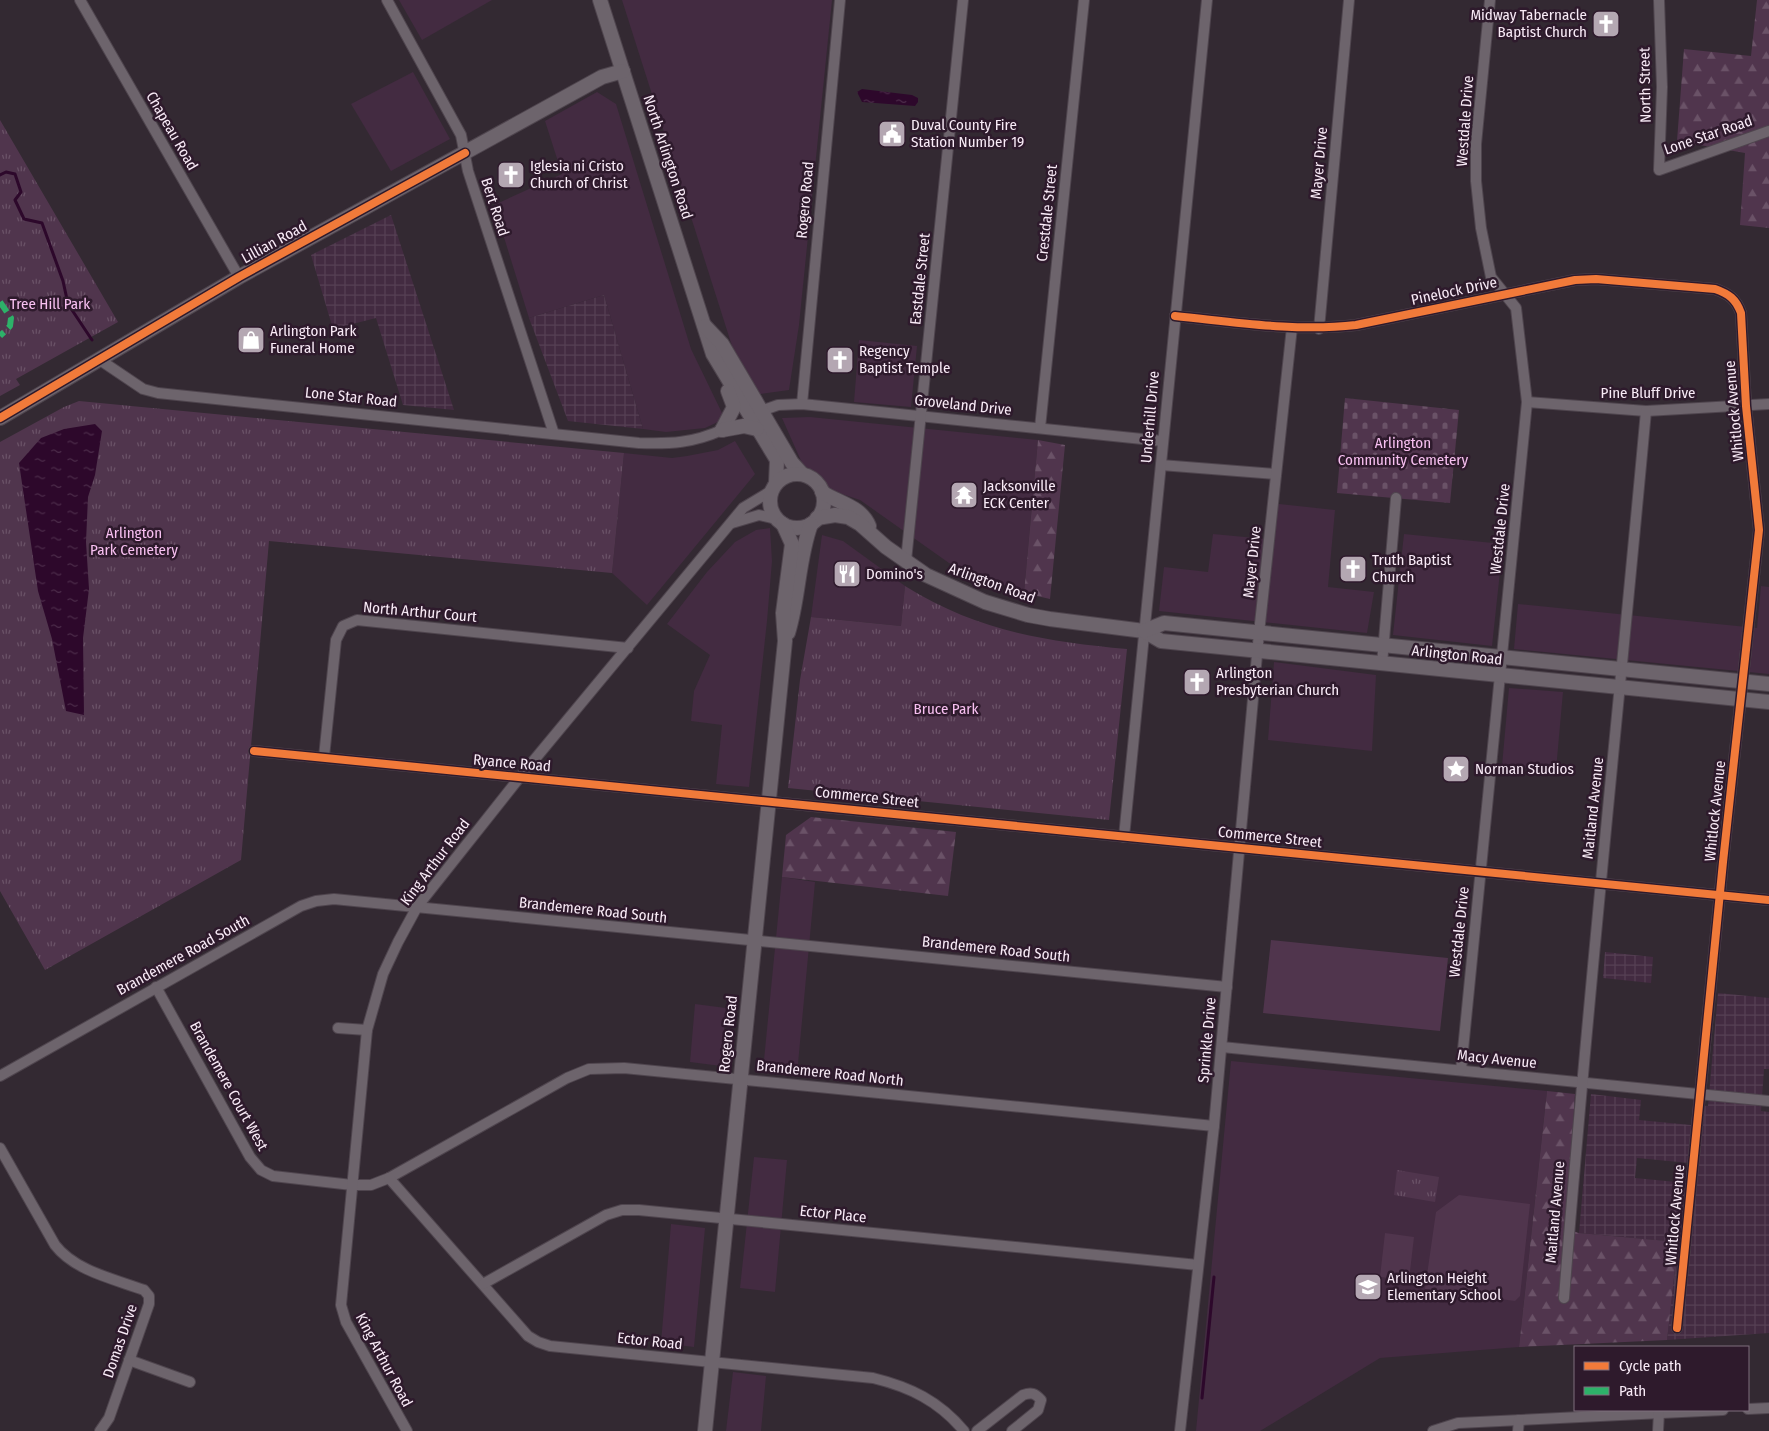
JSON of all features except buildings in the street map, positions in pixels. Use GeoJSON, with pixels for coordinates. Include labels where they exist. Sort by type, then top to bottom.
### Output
{"type":"FeatureCollection","features":[{"type":"Feature","properties":{"kind":"main road","name":"North Arlington Road"},"geometry":{"type":"LineString","coordinates":[[600,0],[705,325],[712,354],[777,460],[774,487]]}},
{"type":"Feature","properties":{"kind":"main road","name":"Lillian Road"},"geometry":{"type":"LineString","coordinates":[[100,360],[239,277],[602,77],[623,71]]}},
{"type":"Feature","properties":{"kind":"main road","name":"North Arlington Road"},"geometry":{"type":"LineString","coordinates":[[705,325],[722,344],[792,463],[802,474]]}},
{"type":"Feature","properties":{"kind":"main road"},"geometry":{"type":"LineString","coordinates":[[708,341],[707,356],[731,396],[734,407],[722,430]]}},
{"type":"Feature","properties":{"kind":"main road"},"geometry":{"type":"LineString","coordinates":[[0,418],[100,360]]}},
{"type":"Feature","properties":{"kind":"main road"},"geometry":{"type":"LineString","coordinates":[[722,430],[744,426],[757,429]]}},
{"type":"Feature","properties":{"kind":"main road"},"geometry":{"type":"LineString","coordinates":[[802,474],[817,482],[822,492],[823,508],[814,521],[800,528],[780,521],[770,502],[774,487],[785,476],[802,474]]}},
{"type":"Feature","properties":{"kind":"main road","name":"Arlington Road"},"geometry":{"type":"LineString","coordinates":[[822,492],[862,515],[866,519],[873,536]]}},
{"type":"Feature","properties":{"kind":"main road","name":"Arlington Road"},"geometry":{"type":"LineString","coordinates":[[814,521],[835,515],[848,517],[860,524],[906,561],[954,589],[1028,615],[1144,631],[1161,641],[1769,702]]}},
{"type":"Feature","properties":{"kind":"main road","name":"Rogero Road"},"geometry":{"type":"LineString","coordinates":[[705,1431],[785,641],[783,613],[792,544],[780,521]]}},
{"type":"Feature","properties":{"kind":"main road","name":"Rogero Road"},"geometry":{"type":"LineString","coordinates":[[785,641],[794,615],[804,542],[814,521]]}},
{"type":"Feature","properties":{"kind":"main road","name":"Arlington Road"},"geometry":{"type":"LineString","coordinates":[[1144,631],[1164,623],[1769,684]]}},
{"type":"Feature","properties":{"kind":"street","name":"Chapeau Road"},"geometry":{"type":"LineString","coordinates":[[80,0],[239,277]]}},
{"type":"Feature","properties":{"kind":"street","name":"Bert Road"},"geometry":{"type":"LineString","coordinates":[[387,0],[461,135],[471,180],[554,434]]}},
{"type":"Feature","properties":{"kind":"street","name":"Rogero Road"},"geometry":{"type":"LineString","coordinates":[[802,404],[840,0]]}},
{"type":"Feature","properties":{"kind":"street","name":"Eastdale Street"},"geometry":{"type":"LineString","coordinates":[[906,561],[962,0]]}},
{"type":"Feature","properties":{"kind":"street","name":"Crestdale Street"},"geometry":{"type":"LineString","coordinates":[[1040,428],[1084,0]]}},
{"type":"Feature","properties":{"kind":"street","name":"Underhill Drive"},"geometry":{"type":"LineString","coordinates":[[1124,837],[1206,0]]}},
{"type":"Feature","properties":{"kind":"street","name":"Mayer Drive"},"geometry":{"type":"LineString","coordinates":[[1319,328],[1349,0]]}},
{"type":"Feature","properties":{"kind":"street","name":"Westdale Drive"},"geometry":{"type":"LineString","coordinates":[[1460,1070],[1527,402],[1516,308],[1490,277],[1481,228],[1476,181],[1476,144],[1490,0]]}},
{"type":"Feature","properties":{"kind":"street","name":"North Street"},"geometry":{"type":"LineString","coordinates":[[1659,0],[1657,14],[1662,87],[1659,170]]}},
{"type":"Feature","properties":{"kind":"street","name":"Lone Star Road"},"geometry":{"type":"LineString","coordinates":[[1659,170],[1769,132]]}},
{"type":"Feature","properties":{"kind":"street","name":"Pinelock Drive"},"geometry":{"type":"LineString","coordinates":[[1175,316],[1292,327],[1319,328],[1356,325],[1575,280],[1596,279],[1715,289],[1728,294],[1735,300]]}},
{"type":"Feature","properties":{"kind":"street","name":"Whitlock Avenue"},"geometry":{"type":"LineString","coordinates":[[1677,1328],[1759,530],[1746,406],[1742,313],[1735,300]]}},
{"type":"Feature","properties":{"kind":"street","name":"Mayer Drive"},"geometry":{"type":"LineString","coordinates":[[1258,651],[1292,327]]}},
{"type":"Feature","properties":{"kind":"street","name":"Lone Star Road"},"geometry":{"type":"LineString","coordinates":[[100,360],[143,390],[158,393],[554,434],[670,444],[696,441],[722,430]]}},
{"type":"Feature","properties":{"kind":"street","name":"Pine Bluff Drive"},"geometry":{"type":"LineString","coordinates":[[1527,402],[1646,411],[1769,404]]}},
{"type":"Feature","properties":{"kind":"street","name":"Groveland Drive"},"geometry":{"type":"LineString","coordinates":[[761,411],[778,405],[802,404],[1162,440]]}},
{"type":"Feature","properties":{"kind":"street","name":"Maitland Avenue"},"geometry":{"type":"LineString","coordinates":[[1564,1298],[1581,1082],[1621,687],[1646,411]]}},
{"type":"Feature","properties":{"kind":"street"},"geometry":{"type":"LineString","coordinates":[[1161,465],[1276,474]]}},
{"type":"Feature","properties":{"kind":"street","name":"King Arthur Road"},"geometry":{"type":"LineString","coordinates":[[407,1431],[346,1322],[341,1305],[367,1030],[383,974],[417,907],[520,777],[743,508],[774,487]]}},
{"type":"Feature","properties":{"kind":"street"},"geometry":{"type":"LineString","coordinates":[[1382,664],[1396,498]]}},
{"type":"Feature","properties":{"kind":"street"},"geometry":{"type":"LineString","coordinates":[[731,524],[760,515],[780,521]]}},
{"type":"Feature","properties":{"kind":"street","name":"North Arthur Court"},"geometry":{"type":"LineString","coordinates":[[324,757],[336,640],[343,626],[357,620],[628,648]]}},
{"type":"Feature","properties":{"kind":"street","name":"Sprinkle Drive"},"geometry":{"type":"LineString","coordinates":[[1180,1431],[1222,1047],[1258,651]]}},
{"type":"Feature","properties":{"kind":"street","name":"Ryance Road"},"geometry":{"type":"LineString","coordinates":[[254,751],[768,801]]}},
{"type":"Feature","properties":{"kind":"street","name":"Commerce Street"},"geometry":{"type":"LineString","coordinates":[[768,801],[1769,900]]}},
{"type":"Feature","properties":{"kind":"street","name":"Brandemere Road South"},"geometry":{"type":"LineString","coordinates":[[0,1076],[301,906],[316,901],[334,899],[1227,987]]}},
{"type":"Feature","properties":{"kind":"street","name":"Brandemere Court West"},"geometry":{"type":"LineString","coordinates":[[156,987],[250,1157],[261,1170],[273,1176],[352,1185]]}},
{"type":"Feature","properties":{"kind":"street"},"geometry":{"type":"LineString","coordinates":[[338,1028],[367,1030]]}},
{"type":"Feature","properties":{"kind":"street","name":"Macy Avenue"},"geometry":{"type":"LineString","coordinates":[[1222,1047],[1769,1101]]}},
{"type":"Feature","properties":{"kind":"street","name":"Brandemere Road North"},"geometry":{"type":"LineString","coordinates":[[352,1185],[371,1185],[389,1178],[567,1078],[589,1069],[624,1068],[1214,1126]]}},
{"type":"Feature","properties":{"kind":"street","name":"Domas Drive"},"geometry":{"type":"LineString","coordinates":[[0,1148],[55,1245],[64,1256],[77,1265],[144,1290],[149,1296],[149,1304],[109,1418],[100,1431]]}},
{"type":"Feature","properties":{"kind":"street","name":"Ector Road"},"geometry":{"type":"LineString","coordinates":[[389,1178],[528,1336],[538,1342],[550,1346],[873,1378],[899,1384],[921,1394],[940,1407],[964,1431]]}},
{"type":"Feature","properties":{"kind":"street","name":"Ector Place"},"geometry":{"type":"LineString","coordinates":[[483,1284],[606,1215],[622,1210],[726,1218],[1198,1265]]}},
{"type":"Feature","properties":{"kind":"street"},"geometry":{"type":"LineString","coordinates":[[130,1360],[190,1382]]}},
{"type":"Feature","properties":{"kind":"street"},"geometry":{"type":"LineString","coordinates":[[977,1431],[1023,1395],[1030,1392],[1036,1394],[1041,1400],[1038,1410],[1012,1431]]}},
{"type":"Feature","properties":{"kind":"street"},"geometry":{"type":"LineString","coordinates":[[1749,1409],[1769,1408]]}},
{"type":"Feature","properties":{"kind":"street"},"geometry":{"type":"LineString","coordinates":[[1433,1431],[1458,1423],[1519,1426],[1660,1412],[1692,1411]]}},
{"type":"Feature","properties":{"kind":"street"},"geometry":{"type":"LineString","coordinates":[[1658,1431],[1660,1412]]}},
{"type":"Feature","properties":{"kind":"shaded area"},"geometry":{"type":"Polygon","coordinates":[[[399,0],[492,0],[422,40],[399,0]]]}},
{"type":"Feature","properties":{"kind":"shaded area"},"geometry":{"type":"Polygon","coordinates":[[[622,0],[832,0],[799,325],[789,390],[760,394],[732,346],[622,0]]]}},
{"type":"Feature","properties":{"kind":"shaded area"},"geometry":{"type":"Polygon","coordinates":[[[413,72],[450,139],[391,171],[351,104],[413,72]]]}},
{"type":"Feature","properties":{"kind":"shaded area"},"geometry":{"type":"Polygon","coordinates":[[[597,92],[616,104],[691,349],[723,415],[720,421],[705,428],[666,432],[643,429],[604,295],[529,318],[494,205],[562,174],[545,121],[597,92]]]}},
{"type":"Feature","properties":{"kind":"shaded area"},"geometry":{"type":"Polygon","coordinates":[[[391,215],[454,410],[403,405],[376,318],[333,329],[311,255],[391,215]]]}},
{"type":"Feature","properties":{"kind":"shaded area"},"geometry":{"type":"Polygon","coordinates":[[[604,295],[643,429],[568,421],[529,318],[604,295]]]}},
{"type":"Feature","properties":{"kind":"shaded area"},"geometry":{"type":"Polygon","coordinates":[[[859,340],[917,346],[911,407],[854,402],[859,340]]]}},
{"type":"Feature","properties":{"kind":"shaded area"},"geometry":{"type":"Polygon","coordinates":[[[810,417],[1038,440],[1024,593],[949,563],[860,500],[839,493],[814,490],[782,418],[810,417]]]}},
{"type":"Feature","properties":{"kind":"shaded area"},"geometry":{"type":"Polygon","coordinates":[[[735,441],[755,474],[647,605],[612,573],[624,453],[672,458],[718,450],[735,441]]]}},
{"type":"Feature","properties":{"kind":"shaded area"},"geometry":{"type":"Polygon","coordinates":[[[1270,503],[1335,510],[1328,587],[1374,592],[1367,633],[1159,611],[1164,567],[1208,572],[1213,534],[1266,539],[1270,503]]]}},
{"type":"Feature","properties":{"kind":"shaded area"},"geometry":{"type":"Polygon","coordinates":[[[770,528],[772,561],[749,787],[716,784],[722,725],[691,721],[694,691],[710,655],[667,624],[707,572],[735,542],[756,530],[770,528]]]}},
{"type":"Feature","properties":{"kind":"shaded area"},"geometry":{"type":"Polygon","coordinates":[[[1404,534],[1503,544],[1492,646],[1393,635],[1404,534]]]}},
{"type":"Feature","properties":{"kind":"shaded area"},"geometry":{"type":"Polygon","coordinates":[[[822,535],[843,541],[905,586],[901,626],[811,617],[822,535]]]}},
{"type":"Feature","properties":{"kind":"shaded area"},"geometry":{"type":"Polygon","coordinates":[[[1761,586],[1769,587],[1769,674],[1514,649],[1518,604],[1757,628],[1761,586]]]}},
{"type":"Feature","properties":{"kind":"shaded area"},"geometry":{"type":"Polygon","coordinates":[[[1274,662],[1376,675],[1372,751],[1268,740],[1274,662]]]}},
{"type":"Feature","properties":{"kind":"shaded area"},"geometry":{"type":"Polygon","coordinates":[[[1509,688],[1563,692],[1556,770],[1502,766],[1509,688]]]}},
{"type":"Feature","properties":{"kind":"shaded area"},"geometry":{"type":"Polygon","coordinates":[[[782,877],[815,882],[797,1074],[763,1070],[782,877]]]}},
{"type":"Feature","properties":{"kind":"shaded area"},"geometry":{"type":"Polygon","coordinates":[[[1605,952],[1653,957],[1651,983],[1603,978],[1605,952]]]}},
{"type":"Feature","properties":{"kind":"shaded area"},"geometry":{"type":"Polygon","coordinates":[[[1718,993],[1769,998],[1769,1069],[1764,1069],[1761,1111],[1769,1112],[1769,1333],[1667,1340],[1678,1242],[1579,1233],[1591,1094],[1641,1100],[1639,1120],[1691,1125],[1693,1105],[1708,1106],[1718,993]],[[1637,1158],[1635,1178],[1687,1183],[1689,1163],[1637,1158]]]}},
{"type":"Feature","properties":{"kind":"shaded area"},"geometry":{"type":"Polygon","coordinates":[[[695,1004],[726,1008],[721,1066],[690,1062],[695,1004]]]}},
{"type":"Feature","properties":{"kind":"shaded area","name":"Arlington Height Elementary School"},"geometry":{"type":"Polygon","coordinates":[[[1231,1061],[1547,1091],[1519,1347],[1380,1358],[1260,1431],[1196,1431],[1231,1061]]]}},
{"type":"Feature","properties":{"kind":"shaded area"},"geometry":{"type":"Polygon","coordinates":[[[754,1157],[787,1160],[775,1292],[740,1288],[754,1157]]]}},
{"type":"Feature","properties":{"kind":"shaded area"},"geometry":{"type":"Polygon","coordinates":[[[671,1224],[705,1228],[694,1347],[661,1343],[671,1224]]]}},
{"type":"Feature","properties":{"kind":"shaded area"},"geometry":{"type":"Polygon","coordinates":[[[733,1372],[766,1376],[761,1431],[726,1431],[733,1372]]]}},
{"type":"Feature","properties":{"kind":"green space"},"geometry":{"type":"Polygon","coordinates":[[[1757,0],[1769,0],[1769,228],[1740,225],[1745,153],[1677,141],[1684,49],[1751,56],[1757,0]]]}},
{"type":"Feature","properties":{"kind":"green space","name":"Tree Hill Park"},"geometry":{"type":"Polygon","coordinates":[[[0,120],[118,322],[16,379],[20,385],[0,396],[0,120]]]}},
{"type":"Feature","properties":{"kind":"green space","name":"Arlington Community Cemetery"},"geometry":{"type":"Polygon","coordinates":[[[1345,398],[1459,410],[1450,503],[1337,493],[1345,398]]]}},
{"type":"Feature","properties":{"kind":"green space","name":"Arlington Park Cemetery"},"geometry":{"type":"Polygon","coordinates":[[[79,401],[624,453],[612,573],[269,541],[241,860],[45,970],[0,891],[0,442],[64,407],[79,401]]]}},
{"type":"Feature","properties":{"kind":"green space"},"geometry":{"type":"Polygon","coordinates":[[[1038,440],[1065,445],[1050,599],[1024,593],[1038,440]]]}},
{"type":"Feature","properties":{"kind":"green space","name":"Bruce Park"},"geometry":{"type":"Polygon","coordinates":[[[905,586],[958,614],[985,624],[1067,642],[1127,649],[1109,820],[788,788],[800,680],[811,617],[901,626],[905,586]]]}},
{"type":"Feature","properties":{"kind":"green space"},"geometry":{"type":"Polygon","coordinates":[[[811,817],[956,832],[948,896],[782,877],[786,835],[811,817]]]}},
{"type":"Feature","properties":{"kind":"green space"},"geometry":{"type":"Polygon","coordinates":[[[1271,940],[1448,958],[1440,1031],[1263,1013],[1271,940]]]}},
{"type":"Feature","properties":{"kind":"green space"},"geometry":{"type":"Polygon","coordinates":[[[1547,1091],[1575,1094],[1566,1229],[1579,1233],[1678,1242],[1667,1340],[1519,1347],[1547,1091]]]}},
{"type":"Feature","properties":{"kind":"green space"},"geometry":{"type":"Polygon","coordinates":[[[1397,1170],[1439,1177],[1435,1202],[1394,1195],[1397,1170]]]}},
{"type":"Feature","properties":{"kind":"green space"},"geometry":{"type":"Polygon","coordinates":[[[1459,1195],[1530,1204],[1520,1296],[1515,1301],[1425,1289],[1436,1212],[1459,1195]]]}},
{"type":"Feature","properties":{"kind":"green space"},"geometry":{"type":"Polygon","coordinates":[[[1385,1233],[1414,1237],[1409,1280],[1380,1277],[1385,1233]]]}},
{"type":"Feature","properties":{"kind":"water"},"geometry":{"type":"Polygon","coordinates":[[[862,89],[912,95],[918,98],[918,102],[915,106],[862,102],[857,92],[862,89]]]}},
{"type":"Feature","properties":{"kind":"water"},"geometry":{"type":"Polygon","coordinates":[[[95,424],[102,431],[95,475],[88,497],[86,542],[89,589],[83,638],[84,715],[66,711],[52,639],[38,591],[19,463],[41,438],[64,429],[95,424]]]}},
{"type":"Feature","properties":{"kind":"waterway"},"geometry":{"type":"LineString","coordinates":[[0,175],[6,172],[15,174],[21,192],[15,200],[24,219],[42,223],[63,281],[68,304],[92,340]]}},
{"type":"Feature","properties":{"kind":"waterway"},"geometry":{"type":"LineString","coordinates":[[1202,1398],[1214,1277]]}},
{"type":"Feature","properties":{"kind":"marked path"},"geometry":{"type":"LineString","coordinates":[[0,302],[11,318],[10,326],[0,336]]}},
{"type":"Feature","properties":{"kind":"cycle path"},"geometry":{"type":"LineString","coordinates":[[0,418],[239,277],[465,153]]}},
{"type":"Feature","properties":{"kind":"cycle path"},"geometry":{"type":"LineString","coordinates":[[1175,316],[1288,327],[1356,325],[1575,280],[1596,279],[1715,289],[1731,298],[1739,308],[1741,313],[1746,406],[1759,530],[1723,862],[1677,1328]]}},
{"type":"Feature","properties":{"kind":"cycle path"},"geometry":{"type":"LineString","coordinates":[[254,751],[1769,900]]}},
{"type":"Feature","properties":{"kind":"place","name":"Midway Tabernacle Baptist Church"},"geometry":{"type":"Point","coordinates":[1606,24]}},
{"type":"Feature","properties":{"kind":"place","name":"Duval County Fire Station Number 19"},"geometry":{"type":"Point","coordinates":[892,134]}},
{"type":"Feature","properties":{"kind":"place","name":"Iglesia ni Cristo Church of Christ"},"geometry":{"type":"Point","coordinates":[511,175]}},
{"type":"Feature","properties":{"kind":"place","name":"Arlington Park Funeral Home"},"geometry":{"type":"Point","coordinates":[251,340]}},
{"type":"Feature","properties":{"kind":"place","name":"Regency Baptist Temple"},"geometry":{"type":"Point","coordinates":[840,360]}},
{"type":"Feature","properties":{"kind":"place","name":"Jacksonville ECK Center"},"geometry":{"type":"Point","coordinates":[964,495]}},
{"type":"Feature","properties":{"kind":"place","name":"Truth Baptist Church"},"geometry":{"type":"Point","coordinates":[1353,569]}},
{"type":"Feature","properties":{"kind":"place","name":"Domino's"},"geometry":{"type":"Point","coordinates":[847,574]}},
{"type":"Feature","properties":{"kind":"place","name":"Arlington Presbyterian Church"},"geometry":{"type":"Point","coordinates":[1197,682]}},
{"type":"Feature","properties":{"kind":"place","name":"Norman Studios"},"geometry":{"type":"Point","coordinates":[1456,769]}},
{"type":"Feature","properties":{"kind":"place","name":"Arlington Height Elementary School"},"geometry":{"type":"Point","coordinates":[1368,1287]}}]}
